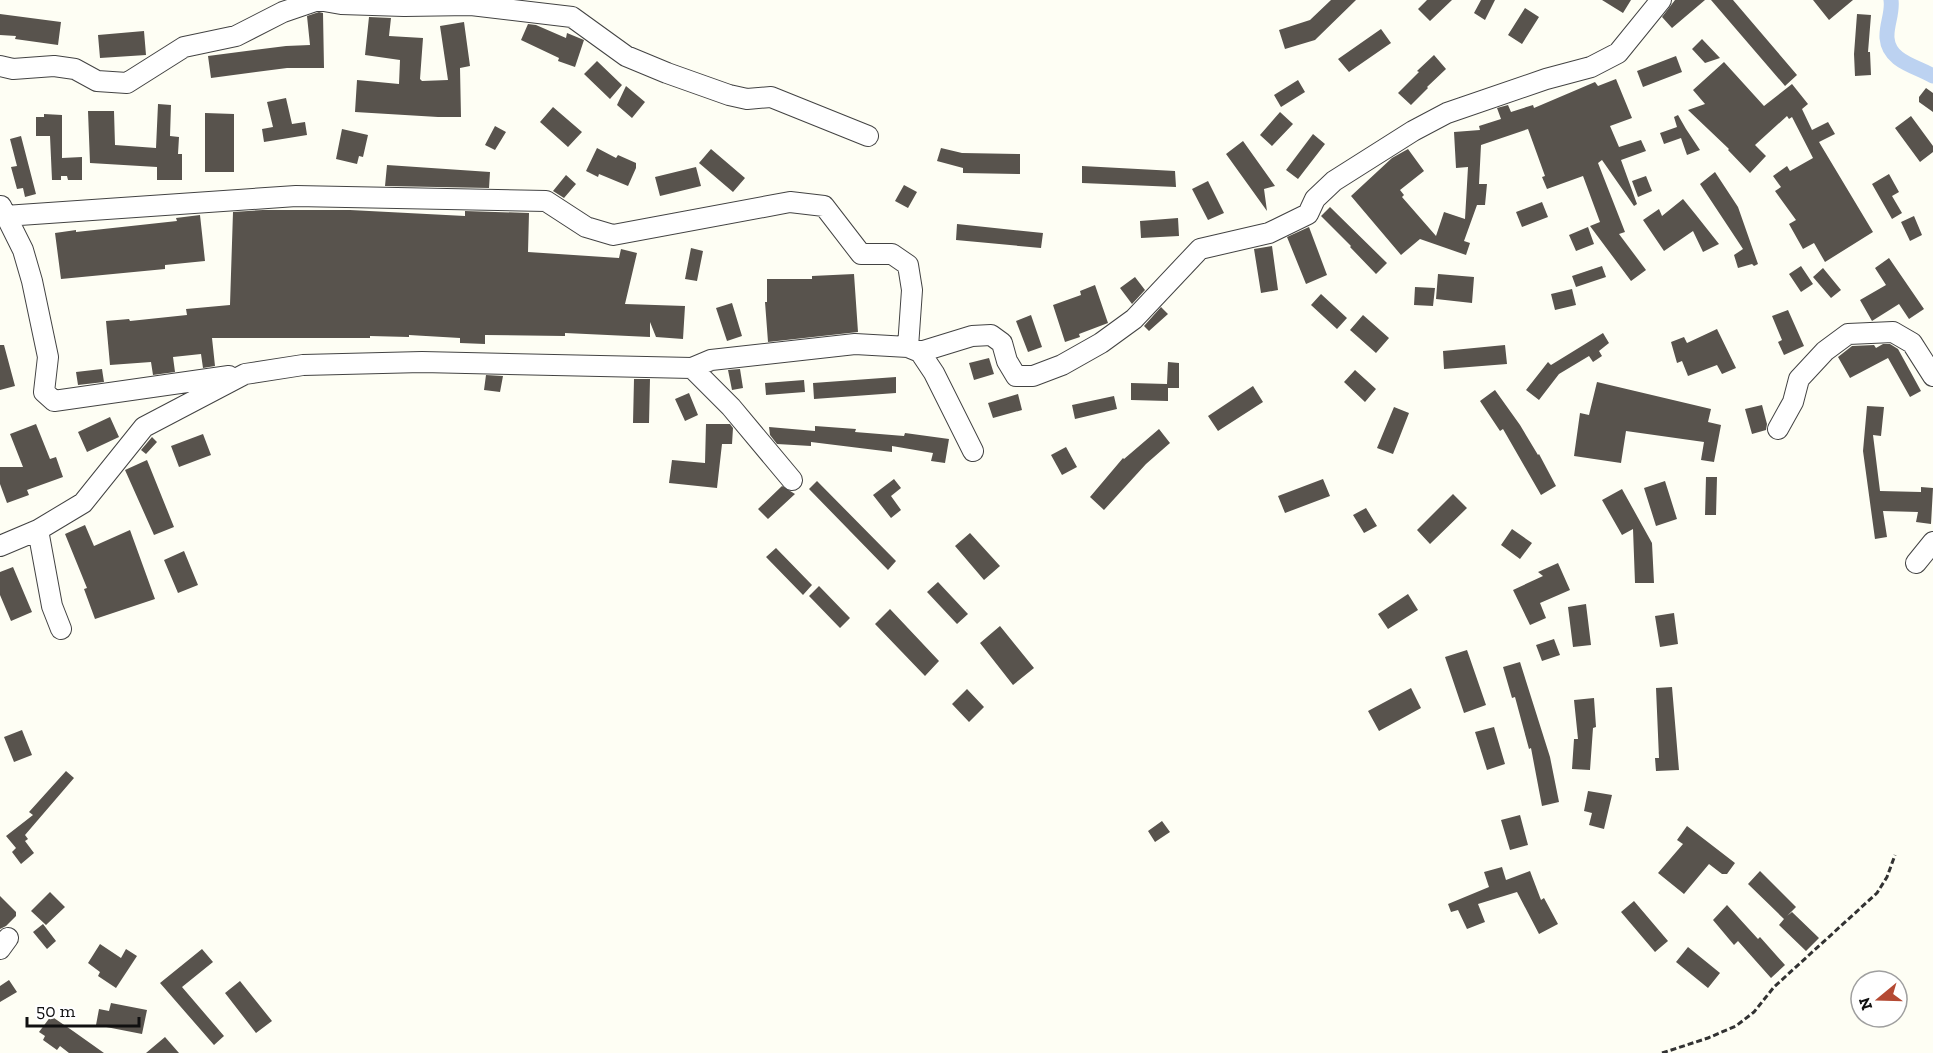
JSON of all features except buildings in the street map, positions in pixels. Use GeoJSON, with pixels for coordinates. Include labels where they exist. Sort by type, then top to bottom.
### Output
{"type":"FeatureCollection","features":[{"type":"Feature","properties":{"kind":"street"},"geometry":{"type":"LineString","coordinates":[[0,66],[13,69],[36,66],[75,69],[97,81],[128,83],[184,47],[236,36],[283,12],[318,0],[341,4],[471,5],[572,17],[626,56],[667,73],[729,95],[747,99],[771,97],[868,136]]}},
{"type":"Feature","properties":{"kind":"street"},"geometry":{"type":"LineString","coordinates":[[973,451],[934,372],[914,350],[912,290],[908,265],[892,254],[861,254],[824,206],[790,202],[613,235],[586,226],[546,201],[296,196],[2,211],[23,250],[32,281],[48,357],[44,392],[54,401],[303,365],[422,362],[692,368],[711,360],[855,344],[914,350],[972,336],[991,335],[1002,343],[1007,361],[1016,376],[1033,376],[1062,365],[1101,343],[1134,319],[1200,249],[1269,233],[1308,214],[1315,199],[1334,181],[1413,131],[1447,113],[1546,79],[1591,67],[1618,53],[1661,0]]}},
{"type":"Feature","properties":{"kind":"street"},"geometry":{"type":"LineString","coordinates":[[1778,429],[1793,402],[1799,379],[1825,351],[1848,334],[1893,332],[1912,343],[1933,376]]}},
{"type":"Feature","properties":{"kind":"street"},"geometry":{"type":"LineString","coordinates":[[692,368],[731,407],[792,480]]}},
{"type":"Feature","properties":{"kind":"street"},"geometry":{"type":"LineString","coordinates":[[0,546],[38,530],[83,503],[144,427],[245,374]]}},
{"type":"Feature","properties":{"kind":"street"},"geometry":{"type":"LineString","coordinates":[[38,530],[52,606],[61,629]]}},
{"type":"Feature","properties":{"kind":"street"},"geometry":{"type":"LineString","coordinates":[[1916,563],[1933,542]]}},
{"type":"Feature","properties":{"kind":"path"},"geometry":{"type":"LineString","coordinates":[[1662,1053],[1736,1026],[1754,1012],[1774,987],[1877,893],[1887,877],[1895,855]]}},
{"type":"Feature","properties":{"kind":"waterway"},"geometry":{"type":"LineString","coordinates":[[1891,0],[1887,33],[1889,46],[1898,58],[1933,76]]}}]}
